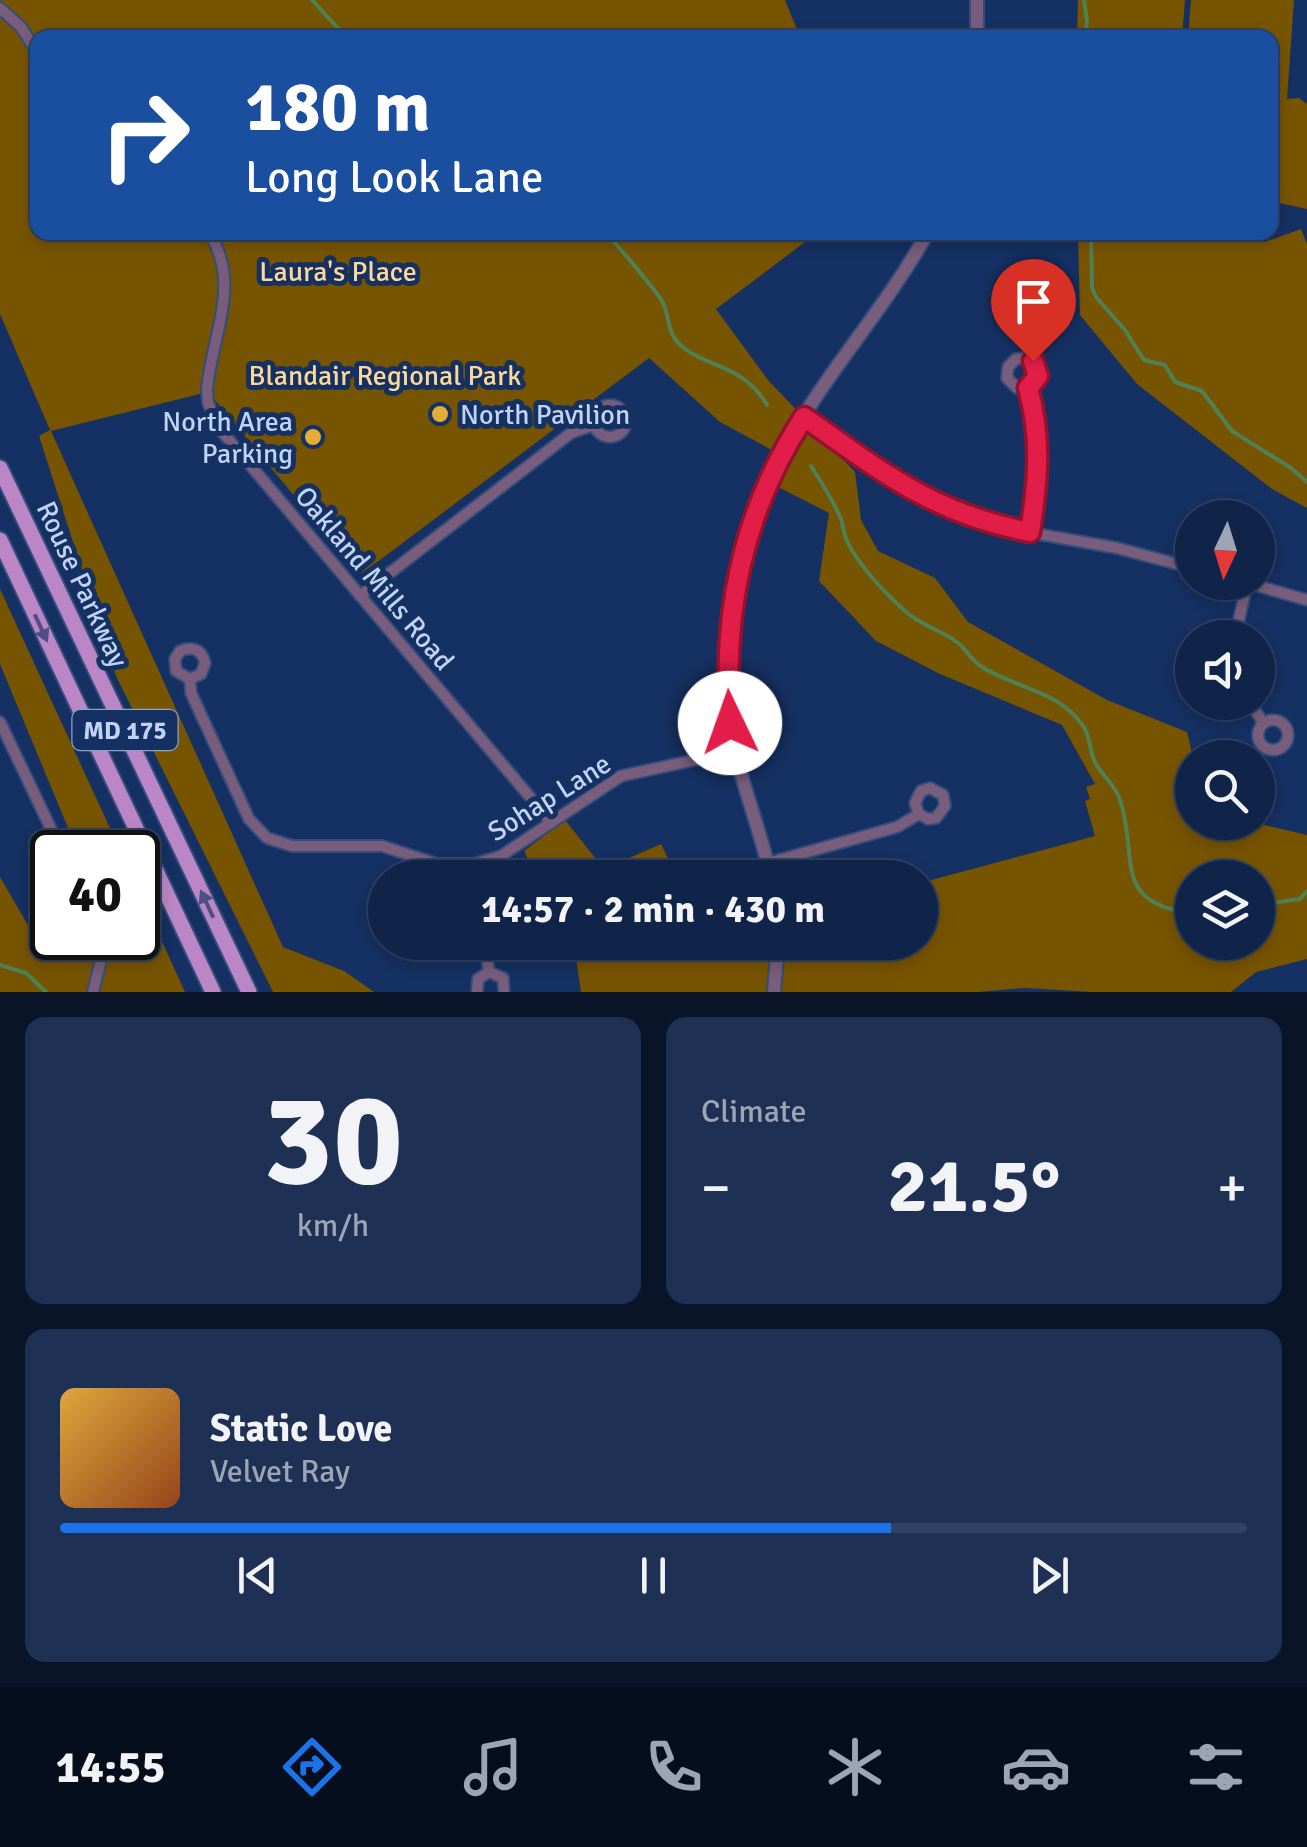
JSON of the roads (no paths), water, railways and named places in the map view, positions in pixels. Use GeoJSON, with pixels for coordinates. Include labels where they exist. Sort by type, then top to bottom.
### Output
{"type":"FeatureCollection","features":[{"type":"Feature","properties":{"kind":"main road","name":"Rouse Parkway"},"geometry":{"type":"LineString","coordinates":[[0,468],[249,992]]}},
{"type":"Feature","properties":{"kind":"main road","name":"Rouse Parkway"},"geometry":{"type":"LineString","coordinates":[[0,540],[213,992]]}},
{"type":"Feature","properties":{"kind":"street"},"geometry":{"type":"LineString","coordinates":[[976,30],[977,0]]}},
{"type":"Feature","properties":{"kind":"street"},"geometry":{"type":"LineString","coordinates":[[0,8],[30,41]]}},
{"type":"Feature","properties":{"kind":"street","name":"Oakland Mills Road"},"geometry":{"type":"LineString","coordinates":[[213,240],[226,281],[208,374],[212,416],[550,822]]}},
{"type":"Feature","properties":{"kind":"street"},"geometry":{"type":"LineString","coordinates":[[767,860],[730,723],[727,670],[735,582],[761,496],[804,417],[923,240]]}},
{"type":"Feature","properties":{"kind":"street"},"geometry":{"type":"LineString","coordinates":[[1028,388],[1039,450],[1030,532]]}},
{"type":"Feature","properties":{"kind":"street"},"geometry":{"type":"LineString","coordinates":[[804,417],[932,502],[985,522],[1175,563]]}},
{"type":"Feature","properties":{"kind":"street"},"geometry":{"type":"LineString","coordinates":[[360,596],[571,433],[594,425]]}},
{"type":"Feature","properties":{"kind":"street"},"geometry":{"type":"LineString","coordinates":[[1275,591],[1307,600]]}},
{"type":"Feature","properties":{"kind":"street","name":"Sohap Lane"},"geometry":{"type":"LineString","coordinates":[[190,679],[196,704],[249,819],[268,838],[292,846],[382,846],[425,860]]}},
{"type":"Feature","properties":{"kind":"street"},"geometry":{"type":"LineString","coordinates":[[0,722],[52,830]]}},
{"type":"Feature","properties":{"kind":"street","name":"Sohap Lane"},"geometry":{"type":"LineString","coordinates":[[488,860],[501,856],[622,776],[736,752]]}},
{"type":"Feature","properties":{"kind":"street"},"geometry":{"type":"LineString","coordinates":[[800,860],[897,827],[919,814]]}},
{"type":"Feature","properties":{"kind":"street"},"geometry":{"type":"LineString","coordinates":[[92,992],[101,960]]}},
{"type":"Feature","properties":{"kind":"street"},"geometry":{"type":"LineString","coordinates":[[487,960],[488,972]]}},
{"type":"Feature","properties":{"kind":"street"},"geometry":{"type":"LineString","coordinates":[[774,992],[777,960]]}},
{"type":"Feature","properties":{"kind":"street"},"geometry":{"type":"LineString","coordinates":[[477,992],[478,979],[488,972]]}},
{"type":"Feature","properties":{"kind":"street"},"geometry":{"type":"LineString","coordinates":[[488,972],[503,978],[504,992]]}},
{"type":"Feature","properties":{"kind":"waterway"},"geometry":{"type":"LineString","coordinates":[[312,0],[340,30]]}},
{"type":"Feature","properties":{"kind":"waterway"},"geometry":{"type":"LineString","coordinates":[[1084,0],[1086,30]]}},
{"type":"Feature","properties":{"kind":"waterway"},"geometry":{"type":"LineString","coordinates":[[611,240],[660,298],[675,339],[696,356],[745,380],[767,405]]}},
{"type":"Feature","properties":{"kind":"waterway"},"geometry":{"type":"LineString","coordinates":[[1091,240],[1092,288],[1144,360],[1165,365],[1175,382],[1202,391],[1232,431],[1307,482]]}},
{"type":"Feature","properties":{"kind":"waterway"},"geometry":{"type":"LineString","coordinates":[[811,466],[838,512],[852,551],[898,604],[912,617],[958,643],[979,665],[1048,697],[1073,714],[1086,730],[1095,762],[1120,800],[1132,874],[1138,888],[1149,899],[1175,910]]}},
{"type":"Feature","properties":{"kind":"waterway"},"geometry":{"type":"LineString","coordinates":[[1275,903],[1300,899],[1307,891]]}},
{"type":"Feature","properties":{"kind":"waterway"},"geometry":{"type":"LineString","coordinates":[[0,965],[26,973],[46,992]]}},
{"type":"Feature","properties":{"kind":"place","name":"North Pavilion"},"geometry":{"type":"Point","coordinates":[440,414]}},
{"type":"Feature","properties":{"kind":"place","name":"North Area Parking"},"geometry":{"type":"Point","coordinates":[313,437]}},
{"type":"Feature","properties":{"kind":"park label","name":"Laura's Place"},"geometry":{"type":"Point","coordinates":[338,271]}},
{"type":"Feature","properties":{"kind":"park label","name":"Blandair Regional Park"},"geometry":{"type":"Point","coordinates":[385,375]}}]}
